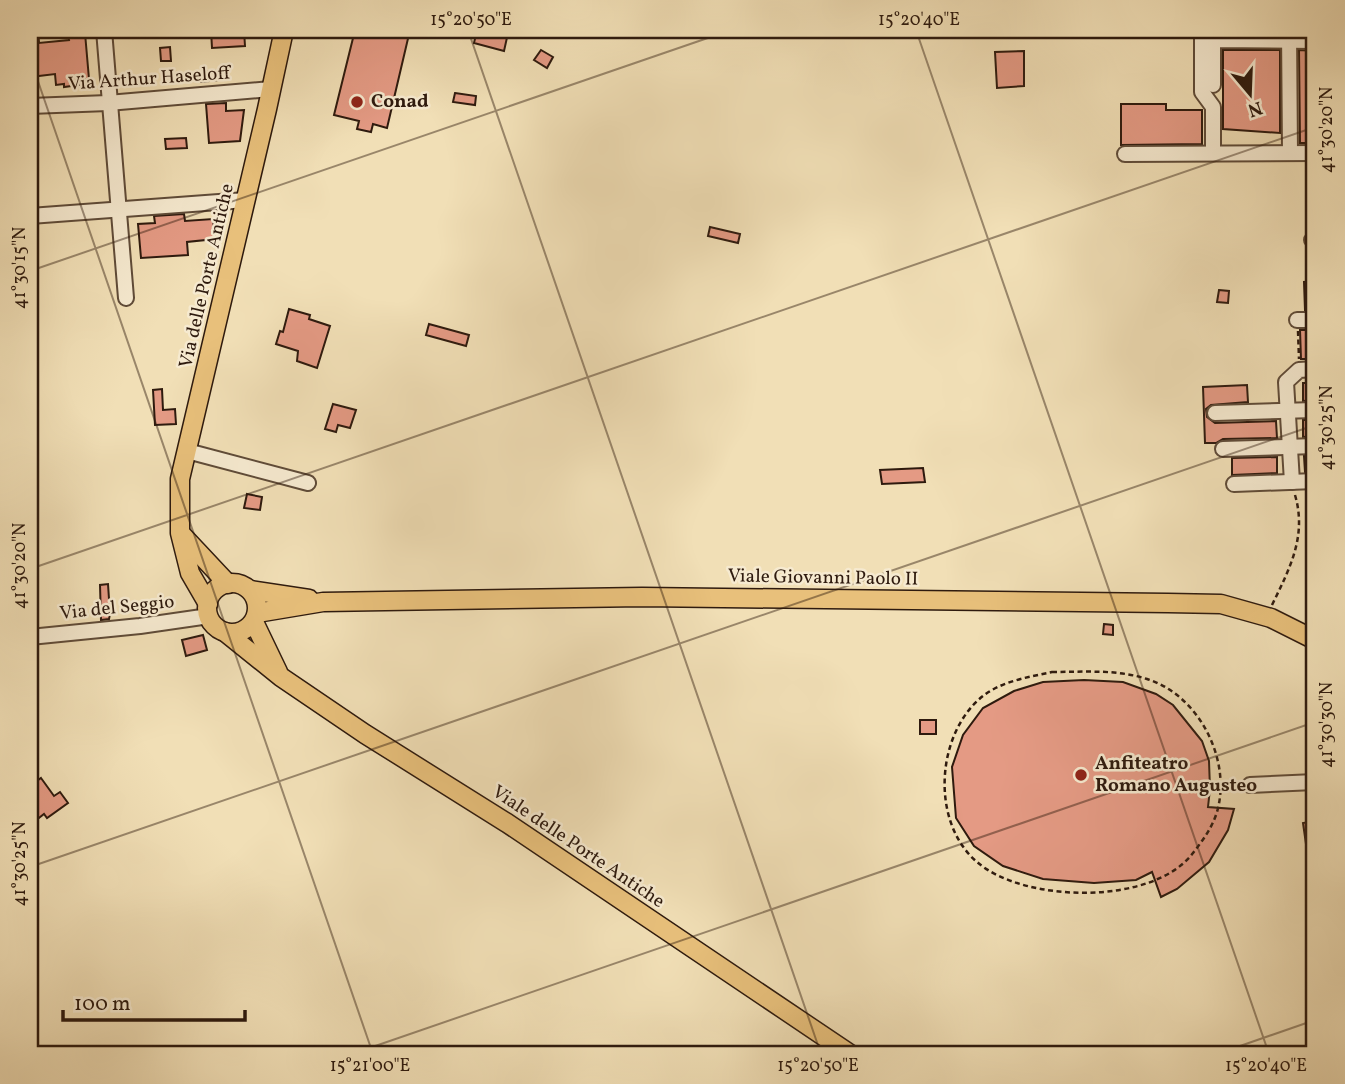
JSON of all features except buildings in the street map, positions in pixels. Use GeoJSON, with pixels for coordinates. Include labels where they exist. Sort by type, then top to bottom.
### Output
{"type":"FeatureCollection","features":[{"type":"Feature","properties":{"kind":"main road","name":"Via delle Porte Antiche"},"geometry":{"type":"LineString","coordinates":[[208,610],[190,573],[180,533],[180,479],[284,30]]}},
{"type":"Feature","properties":{"kind":"main road"},"geometry":{"type":"LineString","coordinates":[[180,533],[228,583]]}},
{"type":"Feature","properties":{"kind":"main road"},"geometry":{"type":"LineString","coordinates":[[281,677],[255,617],[256,598],[250,590],[240,584],[228,583],[213,592],[208,610],[215,626],[225,632],[242,631],[255,617],[323,601]]}},
{"type":"Feature","properties":{"kind":"main road"},"geometry":{"type":"LineString","coordinates":[[250,590],[323,601]]}},
{"type":"Feature","properties":{"kind":"main road","name":"Viale Giovanni Paolo II"},"geometry":{"type":"LineString","coordinates":[[323,601],[642,597],[1221,604],[1266,617],[1315,640]]}},
{"type":"Feature","properties":{"kind":"main road","name":"Viale delle Porte Antiche"},"geometry":{"type":"LineString","coordinates":[[225,632],[281,677],[365,734],[507,823],[850,1054]]}},
{"type":"Feature","properties":{"kind":"street"},"geometry":{"type":"LineString","coordinates":[[103,30],[126,298]]}},
{"type":"Feature","properties":{"kind":"street"},"geometry":{"type":"LineString","coordinates":[[1202,30],[1202,92],[1213,107],[1213,153]]}},
{"type":"Feature","properties":{"kind":"street"},"geometry":{"type":"LineString","coordinates":[[1289,35],[1290,153]]}},
{"type":"Feature","properties":{"kind":"street"},"geometry":{"type":"LineString","coordinates":[[1213,85],[1213,40],[1289,35],[1315,41]]}},
{"type":"Feature","properties":{"kind":"street","name":"Via Arthur Haseloff"},"geometry":{"type":"LineString","coordinates":[[30,106],[108,103],[271,89]]}},
{"type":"Feature","properties":{"kind":"street"},"geometry":{"type":"LineString","coordinates":[[1125,155],[1315,153]]}},
{"type":"Feature","properties":{"kind":"street"},"geometry":{"type":"LineString","coordinates":[[30,216],[246,200]]}},
{"type":"Feature","properties":{"kind":"street"},"geometry":{"type":"LineString","coordinates":[[1297,320],[1315,320]]}},
{"type":"Feature","properties":{"kind":"street"},"geometry":{"type":"LineString","coordinates":[[1292,482],[1286,382],[1300,370],[1315,369]]}},
{"type":"Feature","properties":{"kind":"street"},"geometry":{"type":"LineString","coordinates":[[1215,413],[1315,410]]}},
{"type":"Feature","properties":{"kind":"street"},"geometry":{"type":"LineString","coordinates":[[1223,449],[1315,446]]}},
{"type":"Feature","properties":{"kind":"street"},"geometry":{"type":"LineString","coordinates":[[187,452],[308,483]]}},
{"type":"Feature","properties":{"kind":"street"},"geometry":{"type":"LineString","coordinates":[[1234,484],[1315,481]]}},
{"type":"Feature","properties":{"kind":"street","name":"Via del Seggio"},"geometry":{"type":"LineString","coordinates":[[30,637],[140,626],[208,610]]}},
{"type":"Feature","properties":{"kind":"street"},"geometry":{"type":"LineString","coordinates":[[1250,785],[1315,782]]}},
{"type":"Feature","properties":{"kind":"path"},"geometry":{"type":"LineString","coordinates":[[1297,320],[1300,370]]}},
{"type":"Feature","properties":{"kind":"path"},"geometry":{"type":"LineString","coordinates":[[1266,617],[1290,564],[1300,534],[1299,509],[1292,482]]}},
{"type":"Feature","properties":{"kind":"path"},"geometry":{"type":"LineString","coordinates":[[1052,672],[1118,672],[1149,679],[1175,693],[1197,716],[1209,736],[1219,763],[1219,786],[1218,810],[1208,833],[1189,859],[1159,878],[1126,890],[1087,893],[1040,889],[1005,881],[976,862],[960,840],[948,814],[944,793],[946,761],[957,726],[982,696],[1011,681],[1052,672]]}},
{"type":"Feature","properties":{"kind":"path"},"geometry":{"type":"LineString","coordinates":[[1219,786],[1250,785]]}},
{"type":"Feature","properties":{"kind":"place","name":"Conad"},"geometry":{"type":"Point","coordinates":[357,102]}},
{"type":"Feature","properties":{"kind":"place","name":"Anfiteatro Romano Augusteo"},"geometry":{"type":"Point","coordinates":[1081,775]}}]}
